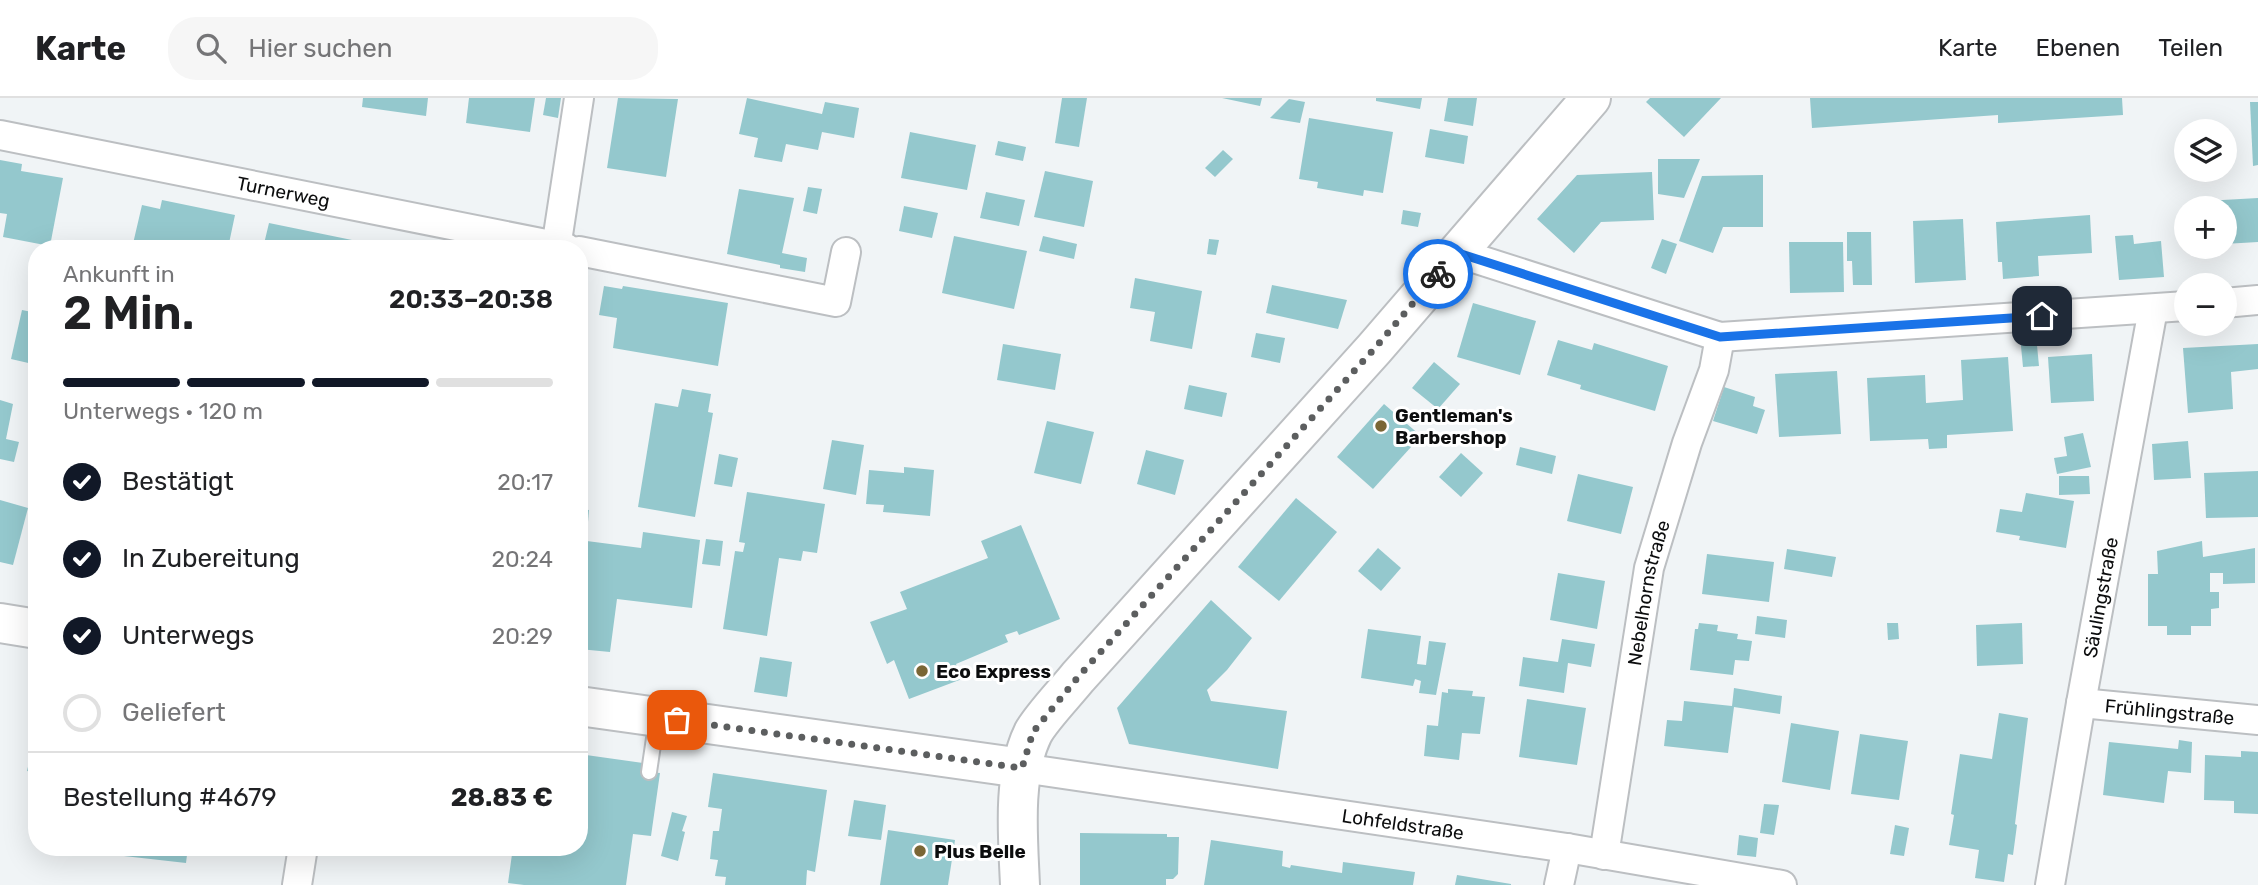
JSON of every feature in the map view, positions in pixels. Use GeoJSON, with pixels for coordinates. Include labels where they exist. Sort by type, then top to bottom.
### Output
{"type":"FeatureCollection","features":[{"type":"Feature","properties":{"kind":"street"},"geometry":{"type":"LineString","coordinates":[[565,240],[579,98]]}},
{"type":"Feature","properties":{"kind":"street"},"geometry":{"type":"LineString","coordinates":[[1020,885],[1017,822],[1022,768],[1033,732],[1078,677],[1374,349],[1591,98]]}},
{"type":"Feature","properties":{"kind":"street","name":"Turnerweg"},"geometry":{"type":"LineString","coordinates":[[0,135],[519,240]]}},
{"type":"Feature","properties":{"kind":"street","name":"Turnerweg"},"geometry":{"type":"LineString","coordinates":[[588,254],[836,302],[846,252]]}},
{"type":"Feature","properties":{"kind":"street"},"geometry":{"type":"LineString","coordinates":[[1458,253],[1720,337],[2174,307]]}},
{"type":"Feature","properties":{"kind":"street"},"geometry":{"type":"LineString","coordinates":[[2237,302],[2258,300]]}},
{"type":"Feature","properties":{"kind":"street","name":"Säulingstraße"},"geometry":{"type":"LineString","coordinates":[[2050,885],[2153,309]]}},
{"type":"Feature","properties":{"kind":"street","name":"Nebelhornstraße"},"geometry":{"type":"LineString","coordinates":[[1604,855],[1649,568],[1687,443],[1714,370],[1720,337]]}},
{"type":"Feature","properties":{"kind":"street"},"geometry":{"type":"LineString","coordinates":[[0,623],[28,628]]}},
{"type":"Feature","properties":{"kind":"street","name":"Frühlingstraße"},"geometry":{"type":"LineString","coordinates":[[2081,703],[2258,720]]}},
{"type":"Feature","properties":{"kind":"street"},"geometry":{"type":"LineString","coordinates":[[588,707],[1022,768]]}},
{"type":"Feature","properties":{"kind":"street","name":"Lohfeldstraße"},"geometry":{"type":"LineString","coordinates":[[1022,768],[1567,848],[1782,885]]}},
{"type":"Feature","properties":{"kind":"street"},"geometry":{"type":"LineString","coordinates":[[1559,885],[1567,848]]}},
{"type":"Feature","properties":{"kind":"street"},"geometry":{"type":"LineString","coordinates":[[297,885],[302,856]]}},
{"type":"Feature","properties":{"kind":"lane"},"geometry":{"type":"LineString","coordinates":[[649,772],[657,717]]}},
{"type":"Feature","properties":{"kind":"building"},"geometry":{"type":"Polygon","coordinates":[[[363,98],[428,98],[426,116],[362,107],[363,98]]]}},
{"type":"Feature","properties":{"kind":"building"},"geometry":{"type":"Polygon","coordinates":[[[469,98],[535,98],[530,132],[466,123],[469,98]]]}},
{"type":"Feature","properties":{"kind":"building"},"geometry":{"type":"Polygon","coordinates":[[[546,98],[561,98],[558,118],[543,115],[546,98]]]}},
{"type":"Feature","properties":{"kind":"building"},"geometry":{"type":"Polygon","coordinates":[[[618,98],[678,99],[666,177],[607,168],[618,98]]]}},
{"type":"Feature","properties":{"kind":"building"},"geometry":{"type":"Polygon","coordinates":[[[747,98],[822,114],[825,102],[859,108],[854,138],[822,132],[818,150],[786,144],[782,162],[754,157],[758,138],[739,134],[747,98]]]}},
{"type":"Feature","properties":{"kind":"building"},"geometry":{"type":"Polygon","coordinates":[[[1062,98],[1087,98],[1079,147],[1055,143],[1062,98]]]}},
{"type":"Feature","properties":{"kind":"building"},"geometry":{"type":"Polygon","coordinates":[[[1222,98],[1262,98],[1260,106],[1222,98]]]}},
{"type":"Feature","properties":{"kind":"building"},"geometry":{"type":"Polygon","coordinates":[[[1376,98],[1422,98],[1420,109],[1376,101],[1376,98]]]}},
{"type":"Feature","properties":{"kind":"building"},"geometry":{"type":"Polygon","coordinates":[[[1448,98],[1477,98],[1473,126],[1444,121],[1448,98]]]}},
{"type":"Feature","properties":{"kind":"building"},"geometry":{"type":"Polygon","coordinates":[[[1650,98],[1721,98],[1684,137],[1646,102],[1650,98]]]}},
{"type":"Feature","properties":{"kind":"building"},"geometry":{"type":"Polygon","coordinates":[[[1810,98],[2122,98],[2123,115],[1998,123],[1998,115],[1812,128],[1810,98]]]}},
{"type":"Feature","properties":{"kind":"building"},"geometry":{"type":"Polygon","coordinates":[[[1289,99],[1305,102],[1300,123],[1270,118],[1289,99]]]}},
{"type":"Feature","properties":{"kind":"building"},"geometry":{"type":"Polygon","coordinates":[[[2250,102],[2258,102],[2258,165],[2253,166],[2250,102]]]}},
{"type":"Feature","properties":{"kind":"building"},"geometry":{"type":"Polygon","coordinates":[[[1309,118],[1393,132],[1383,193],[1364,190],[1363,196],[1317,188],[1318,182],[1299,179],[1309,118]]]}},
{"type":"Feature","properties":{"kind":"building"},"geometry":{"type":"Polygon","coordinates":[[[1430,129],[1468,136],[1464,164],[1425,157],[1430,129]]]}},
{"type":"Feature","properties":{"kind":"building"},"geometry":{"type":"Polygon","coordinates":[[[910,132],[976,145],[967,190],[901,178],[910,132]]]}},
{"type":"Feature","properties":{"kind":"building"},"geometry":{"type":"Polygon","coordinates":[[[998,141],[1026,147],[1023,161],[995,155],[998,141]]]}},
{"type":"Feature","properties":{"kind":"building"},"geometry":{"type":"Polygon","coordinates":[[[1223,150],[1233,159],[1215,177],[1205,168],[1223,150]]]}},
{"type":"Feature","properties":{"kind":"building"},"geometry":{"type":"Polygon","coordinates":[[[1658,159],[1700,159],[1684,198],[1658,194],[1658,159]]]}},
{"type":"Feature","properties":{"kind":"building"},"geometry":{"type":"Polygon","coordinates":[[[0,160],[22,164],[21,171],[63,178],[51,240],[28,242],[3,237],[7,214],[0,213],[0,160]]]}},
{"type":"Feature","properties":{"kind":"building"},"geometry":{"type":"Polygon","coordinates":[[[1045,171],[1093,181],[1084,227],[1034,217],[1045,171]]]}},
{"type":"Feature","properties":{"kind":"building"},"geometry":{"type":"Polygon","coordinates":[[[1652,172],[1654,220],[1601,222],[1574,253],[1537,219],[1577,175],[1652,172]]]}},
{"type":"Feature","properties":{"kind":"building"},"geometry":{"type":"Polygon","coordinates":[[[1763,175],[1763,227],[1723,227],[1713,253],[1679,241],[1702,176],[1763,175]]]}},
{"type":"Feature","properties":{"kind":"building"},"geometry":{"type":"Polygon","coordinates":[[[808,187],[822,189],[817,214],[803,211],[808,187]]]}},
{"type":"Feature","properties":{"kind":"building"},"geometry":{"type":"Polygon","coordinates":[[[739,189],[794,198],[782,253],[807,258],[805,272],[727,254],[739,189]]]}},
{"type":"Feature","properties":{"kind":"building"},"geometry":{"type":"Polygon","coordinates":[[[986,192],[1025,200],[1019,226],[980,218],[986,192]]]}},
{"type":"Feature","properties":{"kind":"building"},"geometry":{"type":"Polygon","coordinates":[[[2258,198],[2258,242],[2237,243],[2237,199],[2258,198]]]}},
{"type":"Feature","properties":{"kind":"building"},"geometry":{"type":"Polygon","coordinates":[[[162,200],[235,215],[230,240],[134,240],[142,205],[160,209],[162,200]]]}},
{"type":"Feature","properties":{"kind":"building"},"geometry":{"type":"Polygon","coordinates":[[[904,206],[938,213],[932,238],[899,231],[904,206]]]}},
{"type":"Feature","properties":{"kind":"building"},"geometry":{"type":"Polygon","coordinates":[[[1403,210],[1421,213],[1418,227],[1401,224],[1403,210]]]}},
{"type":"Feature","properties":{"kind":"building"},"geometry":{"type":"Polygon","coordinates":[[[2090,215],[2092,253],[2038,256],[2039,276],[2003,279],[2002,262],[1998,262],[1996,222],[2090,215]]]}},
{"type":"Feature","properties":{"kind":"building"},"geometry":{"type":"Polygon","coordinates":[[[1963,219],[1966,280],[1915,283],[1913,221],[1963,219]]]}},
{"type":"Feature","properties":{"kind":"building"},"geometry":{"type":"Polygon","coordinates":[[[269,223],[352,240],[265,240],[269,223]]]}},
{"type":"Feature","properties":{"kind":"building"},"geometry":{"type":"Polygon","coordinates":[[[1847,232],[1871,232],[1872,285],[1853,285],[1852,261],[1847,261],[1847,232]]]}},
{"type":"Feature","properties":{"kind":"building"},"geometry":{"type":"Polygon","coordinates":[[[2133,235],[2134,244],[2161,241],[2164,277],[2119,280],[2115,236],[2133,235]]]}},
{"type":"Feature","properties":{"kind":"building"},"geometry":{"type":"Polygon","coordinates":[[[954,236],[1027,251],[1014,309],[942,293],[954,236]]]}},
{"type":"Feature","properties":{"kind":"building"},"geometry":{"type":"Polygon","coordinates":[[[1043,236],[1077,244],[1074,259],[1039,251],[1043,236]]]}},
{"type":"Feature","properties":{"kind":"building"},"geometry":{"type":"Polygon","coordinates":[[[1209,239],[1219,240],[1216,255],[1207,254],[1209,239]]]}},
{"type":"Feature","properties":{"kind":"building"},"geometry":{"type":"Polygon","coordinates":[[[1662,239],[1677,244],[1666,274],[1651,268],[1662,239]]]}},
{"type":"Feature","properties":{"kind":"building"},"geometry":{"type":"Polygon","coordinates":[[[1789,242],[1843,242],[1844,292],[1790,293],[1789,242]]]}},
{"type":"Feature","properties":{"kind":"building"},"geometry":{"type":"Polygon","coordinates":[[[1135,278],[1202,291],[1192,349],[1150,341],[1155,312],[1130,308],[1135,278]]]}},
{"type":"Feature","properties":{"kind":"building"},"geometry":{"type":"Polygon","coordinates":[[[1272,285],[1347,300],[1338,329],[1266,313],[1272,285]]]}},
{"type":"Feature","properties":{"kind":"building"},"geometry":{"type":"Polygon","coordinates":[[[604,286],[622,289],[623,286],[728,303],[718,366],[613,348],[617,318],[599,315],[604,286]]]}},
{"type":"Feature","properties":{"kind":"building"},"geometry":{"type":"Polygon","coordinates":[[[1473,303],[1536,321],[1520,375],[1457,357],[1473,303]]]}},
{"type":"Feature","properties":{"kind":"building"},"geometry":{"type":"Polygon","coordinates":[[[22,310],[28,311],[28,363],[11,359],[22,310]]]}},
{"type":"Feature","properties":{"kind":"building"},"geometry":{"type":"Polygon","coordinates":[[[1256,333],[1285,338],[1280,363],[1251,357],[1256,333]]]}},
{"type":"Feature","properties":{"kind":"building"},"geometry":{"type":"Polygon","coordinates":[[[2036,335],[2039,366],[2023,367],[2020,336],[2036,335]]]}},
{"type":"Feature","properties":{"kind":"building"},"geometry":{"type":"Polygon","coordinates":[[[1558,340],[1592,350],[1594,343],[1668,366],[1655,411],[1580,389],[1581,385],[1547,375],[1558,340]]]}},
{"type":"Feature","properties":{"kind":"building"},"geometry":{"type":"Polygon","coordinates":[[[1003,344],[1061,354],[1055,390],[997,380],[1003,344]]]}},
{"type":"Feature","properties":{"kind":"building"},"geometry":{"type":"Polygon","coordinates":[[[2258,344],[2258,369],[2231,372],[2233,409],[2188,413],[2183,348],[2258,344]]]}},
{"type":"Feature","properties":{"kind":"building"},"geometry":{"type":"Polygon","coordinates":[[[2092,354],[2094,401],[2051,403],[2048,357],[2092,354]]]}},
{"type":"Feature","properties":{"kind":"building"},"geometry":{"type":"Polygon","coordinates":[[[2008,357],[2013,431],[1947,435],[1947,448],[1929,449],[1928,439],[1870,441],[1867,378],[1925,375],[1926,403],[1963,400],[1961,360],[2008,357]]]}},
{"type":"Feature","properties":{"kind":"building"},"geometry":{"type":"Polygon","coordinates":[[[1434,362],[1460,384],[1438,409],[1412,388],[1434,362]]]}},
{"type":"Feature","properties":{"kind":"building"},"geometry":{"type":"Polygon","coordinates":[[[1837,371],[1841,434],[1779,437],[1775,374],[1837,371]]]}},
{"type":"Feature","properties":{"kind":"building"},"geometry":{"type":"Polygon","coordinates":[[[1189,385],[1227,393],[1222,417],[1184,409],[1189,385]]]}},
{"type":"Feature","properties":{"kind":"building"},"geometry":{"type":"Polygon","coordinates":[[[1724,387],[1755,397],[1753,406],[1765,410],[1757,434],[1713,421],[1724,387]]]}},
{"type":"Feature","properties":{"kind":"building"},"geometry":{"type":"Polygon","coordinates":[[[682,389],[711,394],[708,412],[713,413],[695,517],[638,507],[655,403],[678,407],[682,389]]]}},
{"type":"Feature","properties":{"kind":"building"},"geometry":{"type":"Polygon","coordinates":[[[0,400],[13,404],[6,439],[19,442],[14,462],[0,459],[0,400]]]}},
{"type":"Feature","properties":{"kind":"building"},"geometry":{"type":"Polygon","coordinates":[[[1384,404],[1421,436],[1373,489],[1337,457],[1384,404]]]}},
{"type":"Feature","properties":{"kind":"building"},"geometry":{"type":"Polygon","coordinates":[[[1047,421],[1094,432],[1081,484],[1034,473],[1047,421]]]}},
{"type":"Feature","properties":{"kind":"building"},"geometry":{"type":"Polygon","coordinates":[[[2083,433],[2091,467],[2057,474],[2054,458],[2067,456],[2064,437],[2083,433]]]}},
{"type":"Feature","properties":{"kind":"building"},"geometry":{"type":"Polygon","coordinates":[[[832,440],[864,445],[856,495],[823,489],[832,440]]]}},
{"type":"Feature","properties":{"kind":"building"},"geometry":{"type":"Polygon","coordinates":[[[2188,441],[2191,478],[2154,480],[2152,444],[2188,441]]]}},
{"type":"Feature","properties":{"kind":"building"},"geometry":{"type":"Polygon","coordinates":[[[1520,447],[1556,456],[1552,474],[1516,465],[1520,447]]]}},
{"type":"Feature","properties":{"kind":"building"},"geometry":{"type":"Polygon","coordinates":[[[1146,450],[1184,460],[1175,495],[1137,484],[1146,450]]]}},
{"type":"Feature","properties":{"kind":"building"},"geometry":{"type":"Polygon","coordinates":[[[1461,453],[1483,473],[1461,497],[1439,477],[1461,453]]]}},
{"type":"Feature","properties":{"kind":"building"},"geometry":{"type":"Polygon","coordinates":[[[719,454],[738,458],[732,487],[714,484],[719,454]]]}},
{"type":"Feature","properties":{"kind":"building"},"geometry":{"type":"Polygon","coordinates":[[[904,467],[934,470],[930,516],[883,512],[884,505],[866,504],[869,470],[904,473],[904,467]]]}},
{"type":"Feature","properties":{"kind":"building"},"geometry":{"type":"Polygon","coordinates":[[[2258,471],[2258,517],[2206,518],[2204,473],[2258,471]]]}},
{"type":"Feature","properties":{"kind":"building"},"geometry":{"type":"Polygon","coordinates":[[[1578,474],[1633,487],[1621,534],[1567,521],[1578,474]]]}},
{"type":"Feature","properties":{"kind":"building"},"geometry":{"type":"Polygon","coordinates":[[[2059,476],[2089,476],[2090,494],[2059,495],[2059,476]]]}},
{"type":"Feature","properties":{"kind":"building"},"geometry":{"type":"Polygon","coordinates":[[[747,492],[825,504],[817,553],[803,551],[801,561],[779,558],[767,636],[723,629],[735,551],[743,552],[745,543],[739,542],[747,492]]]}},
{"type":"Feature","properties":{"kind":"building"},"geometry":{"type":"Polygon","coordinates":[[[2026,493],[2074,501],[2066,548],[2019,540],[2020,536],[1996,532],[2000,509],[2022,512],[2026,493]]]}},
{"type":"Feature","properties":{"kind":"building"},"geometry":{"type":"Polygon","coordinates":[[[1296,498],[1337,532],[1279,601],[1238,567],[1296,498]]]}},
{"type":"Feature","properties":{"kind":"building"},"geometry":{"type":"Polygon","coordinates":[[[0,500],[28,508],[13,565],[0,562],[0,500]]]}},
{"type":"Feature","properties":{"kind":"building"},"geometry":{"type":"Polygon","coordinates":[[[1021,525],[1060,619],[1019,635],[1017,631],[1005,635],[1008,642],[956,664],[962,679],[909,699],[894,660],[887,664],[870,622],[907,609],[900,592],[988,558],[981,541],[1021,525]]]}},
{"type":"Feature","properties":{"kind":"building"},"geometry":{"type":"Polygon","coordinates":[[[643,532],[700,540],[692,608],[617,599],[610,652],[588,650],[588,541],[641,548],[643,532]]]}},
{"type":"Feature","properties":{"kind":"building"},"geometry":{"type":"Polygon","coordinates":[[[706,539],[723,541],[720,566],[702,564],[706,539]]]}},
{"type":"Feature","properties":{"kind":"building"},"geometry":{"type":"Polygon","coordinates":[[[2202,541],[2203,557],[2255,548],[2255,583],[2223,584],[2223,573],[2210,573],[2210,592],[2219,592],[2219,608],[2211,609],[2211,626],[2191,626],[2191,635],[2167,635],[2167,626],[2148,626],[2148,574],[2158,574],[2157,551],[2202,541]]]}},
{"type":"Feature","properties":{"kind":"building"},"geometry":{"type":"Polygon","coordinates":[[[1378,548],[1401,568],[1381,591],[1358,571],[1378,548]]]}},
{"type":"Feature","properties":{"kind":"building"},"geometry":{"type":"Polygon","coordinates":[[[1787,549],[1836,557],[1832,577],[1784,569],[1787,549]]]}},
{"type":"Feature","properties":{"kind":"building"},"geometry":{"type":"Polygon","coordinates":[[[1707,554],[1774,562],[1769,602],[1702,594],[1707,554]]]}},
{"type":"Feature","properties":{"kind":"building"},"geometry":{"type":"Polygon","coordinates":[[[1558,573],[1605,581],[1597,629],[1550,620],[1558,573]]]}},
{"type":"Feature","properties":{"kind":"building"},"geometry":{"type":"Polygon","coordinates":[[[1211,600],[1252,638],[1207,690],[1211,701],[1287,711],[1278,769],[1129,744],[1117,708],[1211,600]]]}},
{"type":"Feature","properties":{"kind":"building"},"geometry":{"type":"Polygon","coordinates":[[[1757,616],[1787,620],[1785,638],[1755,634],[1757,616]]]}},
{"type":"Feature","properties":{"kind":"building"},"geometry":{"type":"Polygon","coordinates":[[[1699,623],[1718,625],[1717,631],[1738,634],[1737,639],[1752,641],[1749,661],[1735,660],[1733,675],[1690,670],[1695,629],[1698,629],[1699,623]]]}},
{"type":"Feature","properties":{"kind":"building"},"geometry":{"type":"Polygon","coordinates":[[[1887,623],[1898,623],[1899,639],[1888,640],[1887,623]]]}},
{"type":"Feature","properties":{"kind":"building"},"geometry":{"type":"Polygon","coordinates":[[[2022,623],[2023,664],[1977,666],[1976,625],[2022,623]]]}},
{"type":"Feature","properties":{"kind":"building"},"geometry":{"type":"Polygon","coordinates":[[[1368,629],[1421,636],[1417,664],[1426,665],[1429,641],[1446,643],[1436,695],[1419,693],[1421,681],[1415,679],[1413,686],[1361,678],[1368,629]]]}},
{"type":"Feature","properties":{"kind":"building"},"geometry":{"type":"Polygon","coordinates":[[[1562,639],[1595,644],[1591,667],[1568,663],[1564,693],[1519,686],[1523,657],[1558,662],[1562,639]]]}},
{"type":"Feature","properties":{"kind":"building"},"geometry":{"type":"Polygon","coordinates":[[[760,657],[792,662],[787,697],[754,692],[760,657]]]}},
{"type":"Feature","properties":{"kind":"building"},"geometry":{"type":"Polygon","coordinates":[[[1734,688],[1782,696],[1780,714],[1734,707],[1728,753],[1664,746],[1667,720],[1682,721],[1684,701],[1732,706],[1734,688]]]}},
{"type":"Feature","properties":{"kind":"building"},"geometry":{"type":"Polygon","coordinates":[[[1448,689],[1473,691],[1472,696],[1485,697],[1480,734],[1462,733],[1459,760],[1424,756],[1427,725],[1438,726],[1442,692],[1448,693],[1448,689]]]}},
{"type":"Feature","properties":{"kind":"building"},"geometry":{"type":"Polygon","coordinates":[[[1527,699],[1586,708],[1577,765],[1519,757],[1527,699]]]}},
{"type":"Feature","properties":{"kind":"building"},"geometry":{"type":"Polygon","coordinates":[[[1999,713],[2028,718],[2013,855],[2008,854],[2004,882],[1975,878],[1979,850],[1949,845],[1960,754],[1992,759],[1999,713]]]}},
{"type":"Feature","properties":{"kind":"building"},"geometry":{"type":"Polygon","coordinates":[[[1791,723],[1839,731],[1830,790],[1782,782],[1791,723]]]}},
{"type":"Feature","properties":{"kind":"building"},"geometry":{"type":"Polygon","coordinates":[[[1860,734],[1908,741],[1899,800],[1851,794],[1860,734]]]}},
{"type":"Feature","properties":{"kind":"building"},"geometry":{"type":"Polygon","coordinates":[[[2179,740],[2192,742],[2191,773],[2168,771],[2164,803],[2103,795],[2109,742],[2178,749],[2179,740]]]}},
{"type":"Feature","properties":{"kind":"building"},"geometry":{"type":"Polygon","coordinates":[[[2241,751],[2258,752],[2258,814],[2234,813],[2234,801],[2204,800],[2205,755],[2241,757],[2241,751]]]}},
{"type":"Feature","properties":{"kind":"building"},"geometry":{"type":"Polygon","coordinates":[[[588,755],[643,763],[641,771],[660,773],[651,836],[633,834],[626,885],[508,883],[512,856],[588,856],[588,755]]]}},
{"type":"Feature","properties":{"kind":"building"},"geometry":{"type":"Polygon","coordinates":[[[713,773],[827,790],[815,872],[807,870],[806,885],[725,885],[726,877],[715,876],[718,860],[710,859],[713,831],[719,831],[722,809],[708,807],[713,773]]]}},
{"type":"Feature","properties":{"kind":"building"},"geometry":{"type":"Polygon","coordinates":[[[854,800],[886,805],[881,840],[848,836],[854,800]]]}},
{"type":"Feature","properties":{"kind":"building"},"geometry":{"type":"Polygon","coordinates":[[[1764,804],[1779,805],[1774,835],[1760,833],[1764,804]]]}},
{"type":"Feature","properties":{"kind":"building"},"geometry":{"type":"Polygon","coordinates":[[[672,812],[687,816],[678,861],[661,856],[672,812]]]}},
{"type":"Feature","properties":{"kind":"building"},"geometry":{"type":"Polygon","coordinates":[[[1895,825],[1909,828],[1904,856],[1890,854],[1895,825]]]}},
{"type":"Feature","properties":{"kind":"building"},"geometry":{"type":"Polygon","coordinates":[[[888,830],[955,840],[948,885],[880,885],[888,830]]]}},
{"type":"Feature","properties":{"kind":"building"},"geometry":{"type":"Polygon","coordinates":[[[1080,833],[1167,834],[1167,837],[1179,837],[1178,874],[1173,879],[1166,879],[1166,885],[1080,885],[1080,833]]]}},
{"type":"Feature","properties":{"kind":"building"},"geometry":{"type":"Polygon","coordinates":[[[1739,835],[1758,838],[1756,857],[1737,855],[1739,835]]]}},
{"type":"Feature","properties":{"kind":"building"},"geometry":{"type":"Polygon","coordinates":[[[1211,840],[1283,851],[1282,866],[1290,868],[1291,865],[1342,873],[1343,862],[1415,872],[1413,885],[1204,885],[1211,840]]]}},
{"type":"Feature","properties":{"kind":"building"},"geometry":{"type":"Polygon","coordinates":[[[124,856],[187,856],[186,863],[124,856]]]}},
{"type":"Feature","properties":{"kind":"building"},"geometry":{"type":"Polygon","coordinates":[[[1457,875],[1511,884],[1511,885],[1455,885],[1457,875]]]}},
{"type":"Feature","properties":{"kind":"way so far"},"geometry":{"type":"LineString","coordinates":[[677,720],[1022,768],[1033,732],[1078,677],[1374,349],[1438,274]]}},
{"type":"Feature","properties":{"kind":"place","name":"Gentleman's Barbershop"},"geometry":{"type":"Point","coordinates":[1381,426]}},
{"type":"Feature","properties":{"kind":"place","name":"Eco Express"},"geometry":{"type":"Point","coordinates":[922,671]}},
{"type":"Feature","properties":{"kind":"place","name":"Plus Belle"},"geometry":{"type":"Point","coordinates":[920,851]}},
{"type":"Feature","properties":{"kind":"route"},"geometry":{"type":"LineString","coordinates":[[1438,274],[1458,253],[1720,337],[2042,316]]}}]}
